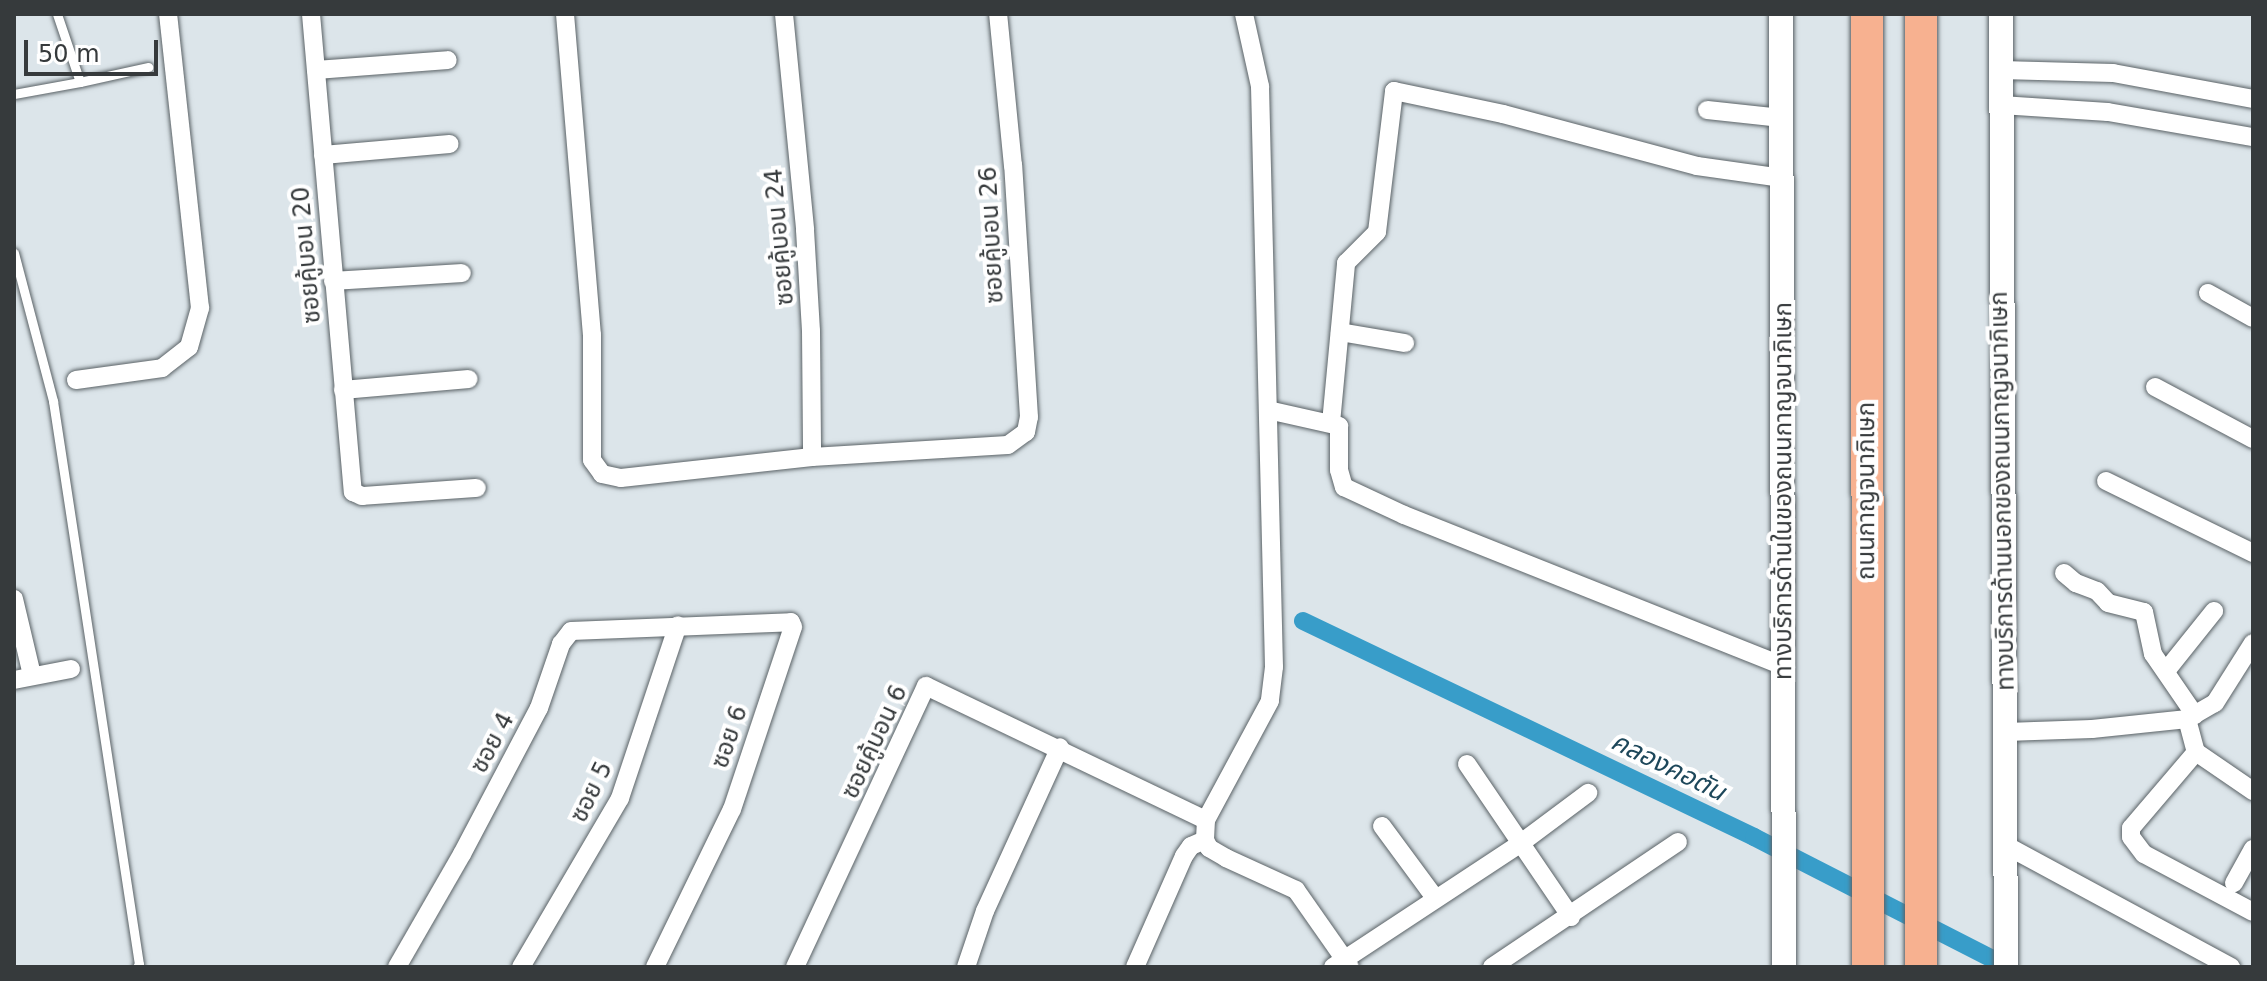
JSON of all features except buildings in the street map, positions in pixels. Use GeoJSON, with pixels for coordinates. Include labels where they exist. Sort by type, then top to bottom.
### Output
{"type":"FeatureCollection","features":[{"type":"Feature","properties":{"kind":"highway","name":"ถนนกาญจนาภิเษก"},"geometry":{"type":"LineString","coordinates":[[1867,14],[1868,956]]}},
{"type":"Feature","properties":{"kind":"highway"},"geometry":{"type":"LineString","coordinates":[[1921,14],[1921,967]]}},
{"type":"Feature","properties":{"kind":"main road","name":"ทางบริการด้านในของถนนกาญจนาภิเษก"},"geometry":{"type":"LineString","coordinates":[[1781,14],[1786,667],[1784,967]]}},
{"type":"Feature","properties":{"kind":"main road","name":"ทางบริการด้านนอกของถนนกาญจนาภิเษก"},"geometry":{"type":"LineString","coordinates":[[2001,14],[2001,524],[2006,732],[2006,967]]}},
{"type":"Feature","properties":{"kind":"street"},"geometry":{"type":"LineString","coordinates":[[76,380],[162,368],[189,347],[200,308],[168,14]]}},
{"type":"Feature","properties":{"kind":"street","name":"ซอยคู้บอน 20"},"geometry":{"type":"LineString","coordinates":[[311,14],[353,492],[362,496],[477,488]]}},
{"type":"Feature","properties":{"kind":"street"},"geometry":{"type":"LineString","coordinates":[[565,14],[592,335],[592,460],[602,474],[621,478],[812,457]]}},
{"type":"Feature","properties":{"kind":"street","name":"ซอยคู้บอน 24"},"geometry":{"type":"LineString","coordinates":[[784,14],[807,259],[812,457]]}},
{"type":"Feature","properties":{"kind":"street","name":"ซอยคู้บอน 26"},"geometry":{"type":"LineString","coordinates":[[812,457],[1008,445],[1026,432],[1029,417],[1013,166],[998,14]]}},
{"type":"Feature","properties":{"kind":"street"},"geometry":{"type":"LineString","coordinates":[[1244,14],[1260,86],[1274,629],[1270,701],[1206,820],[1205,840],[1209,848],[1296,890],[1342,964],[1435,898],[1521,843],[1588,793]]}},
{"type":"Feature","properties":{"kind":"street"},"geometry":{"type":"LineString","coordinates":[[316,70],[448,60]]}},
{"type":"Feature","properties":{"kind":"street"},"geometry":{"type":"LineString","coordinates":[[2001,70],[2113,73],[2253,99]]}},
{"type":"Feature","properties":{"kind":"street"},"geometry":{"type":"LineString","coordinates":[[1331,423],[1346,263],[1377,232],[1394,91],[1503,114],[1697,166],[1782,178]]}},
{"type":"Feature","properties":{"kind":"street"},"geometry":{"type":"LineString","coordinates":[[2001,105],[2108,112],[2253,137]]}},
{"type":"Feature","properties":{"kind":"street"},"geometry":{"type":"LineString","coordinates":[[1707,110],[1782,118]]}},
{"type":"Feature","properties":{"kind":"street"},"geometry":{"type":"LineString","coordinates":[[323,155],[450,144]]}},
{"type":"Feature","properties":{"kind":"street"},"geometry":{"type":"LineString","coordinates":[[333,281],[462,273]]}},
{"type":"Feature","properties":{"kind":"street"},"geometry":{"type":"LineString","coordinates":[[2208,293],[2253,318]]}},
{"type":"Feature","properties":{"kind":"street"},"geometry":{"type":"LineString","coordinates":[[1340,332],[1405,343]]}},
{"type":"Feature","properties":{"kind":"street"},"geometry":{"type":"LineString","coordinates":[[343,390],[469,379]]}},
{"type":"Feature","properties":{"kind":"street"},"geometry":{"type":"LineString","coordinates":[[2155,387],[2253,439]]}},
{"type":"Feature","properties":{"kind":"street"},"geometry":{"type":"LineString","coordinates":[[1268,410],[1339,426],[1339,470],[1344,487],[1418,521],[1786,667]]}},
{"type":"Feature","properties":{"kind":"street"},"geometry":{"type":"LineString","coordinates":[[2106,481],[2253,553]]}},
{"type":"Feature","properties":{"kind":"street"},"geometry":{"type":"LineString","coordinates":[[2064,573],[2076,583],[2097,591],[2108,603],[2144,612],[2153,654],[2191,717],[2196,752],[2253,791]]}},
{"type":"Feature","properties":{"kind":"street"},"geometry":{"type":"LineString","coordinates":[[14,599],[23,678],[71,669]]}},
{"type":"Feature","properties":{"kind":"street"},"geometry":{"type":"LineString","coordinates":[[2166,671],[2214,611]]}},
{"type":"Feature","properties":{"kind":"street","name":"ซอย 6"},"geometry":{"type":"LineString","coordinates":[[655,967],[732,809],[793,627],[788,621],[678,625]]}},
{"type":"Feature","properties":{"kind":"street","name":"ซอย 4"},"geometry":{"type":"LineString","coordinates":[[397,967],[462,854],[539,708],[561,644],[571,631],[678,625]]}},
{"type":"Feature","properties":{"kind":"street","name":"ซอย 5"},"geometry":{"type":"LineString","coordinates":[[521,967],[620,798],[678,625]]}},
{"type":"Feature","properties":{"kind":"street"},"geometry":{"type":"LineString","coordinates":[[2006,732],[2092,729],[2191,717],[2215,703],[2253,643]]}},
{"type":"Feature","properties":{"kind":"street","name":"ซอยคู้บอน 6"},"geometry":{"type":"LineString","coordinates":[[795,967],[926,686],[1060,747],[1206,820]]}},
{"type":"Feature","properties":{"kind":"street"},"geometry":{"type":"LineString","coordinates":[[966,967],[985,911],[1060,747]]}},
{"type":"Feature","properties":{"kind":"street"},"geometry":{"type":"LineString","coordinates":[[2196,752],[2131,828],[2131,837],[2144,854],[2253,912]]}},
{"type":"Feature","properties":{"kind":"street"},"geometry":{"type":"LineString","coordinates":[[1467,764],[1571,917]]}},
{"type":"Feature","properties":{"kind":"street"},"geometry":{"type":"LineString","coordinates":[[1382,826],[1435,898]]}},
{"type":"Feature","properties":{"kind":"street"},"geometry":{"type":"LineString","coordinates":[[1135,967],[1184,856],[1191,846],[1205,840]]}},
{"type":"Feature","properties":{"kind":"street"},"geometry":{"type":"LineString","coordinates":[[1492,967],[1571,917],[1678,842]]}},
{"type":"Feature","properties":{"kind":"street"},"geometry":{"type":"LineString","coordinates":[[2007,846],[2231,967]]}},
{"type":"Feature","properties":{"kind":"street"},"geometry":{"type":"LineString","coordinates":[[2234,883],[2253,849]]}},
{"type":"Feature","properties":{"kind":"lane"},"geometry":{"type":"LineString","coordinates":[[57,14],[80,82]]}},
{"type":"Feature","properties":{"kind":"lane"},"geometry":{"type":"LineString","coordinates":[[14,94],[148,67]]}},
{"type":"Feature","properties":{"kind":"lane"},"geometry":{"type":"LineString","coordinates":[[14,253],[53,401],[139,964],[137,967]]}},
{"type":"Feature","properties":{"kind":"waterway","name":"คลองคอตัน"},"geometry":{"type":"LineString","coordinates":[[1303,621],[1754,837],[2008,967]]}}]}
